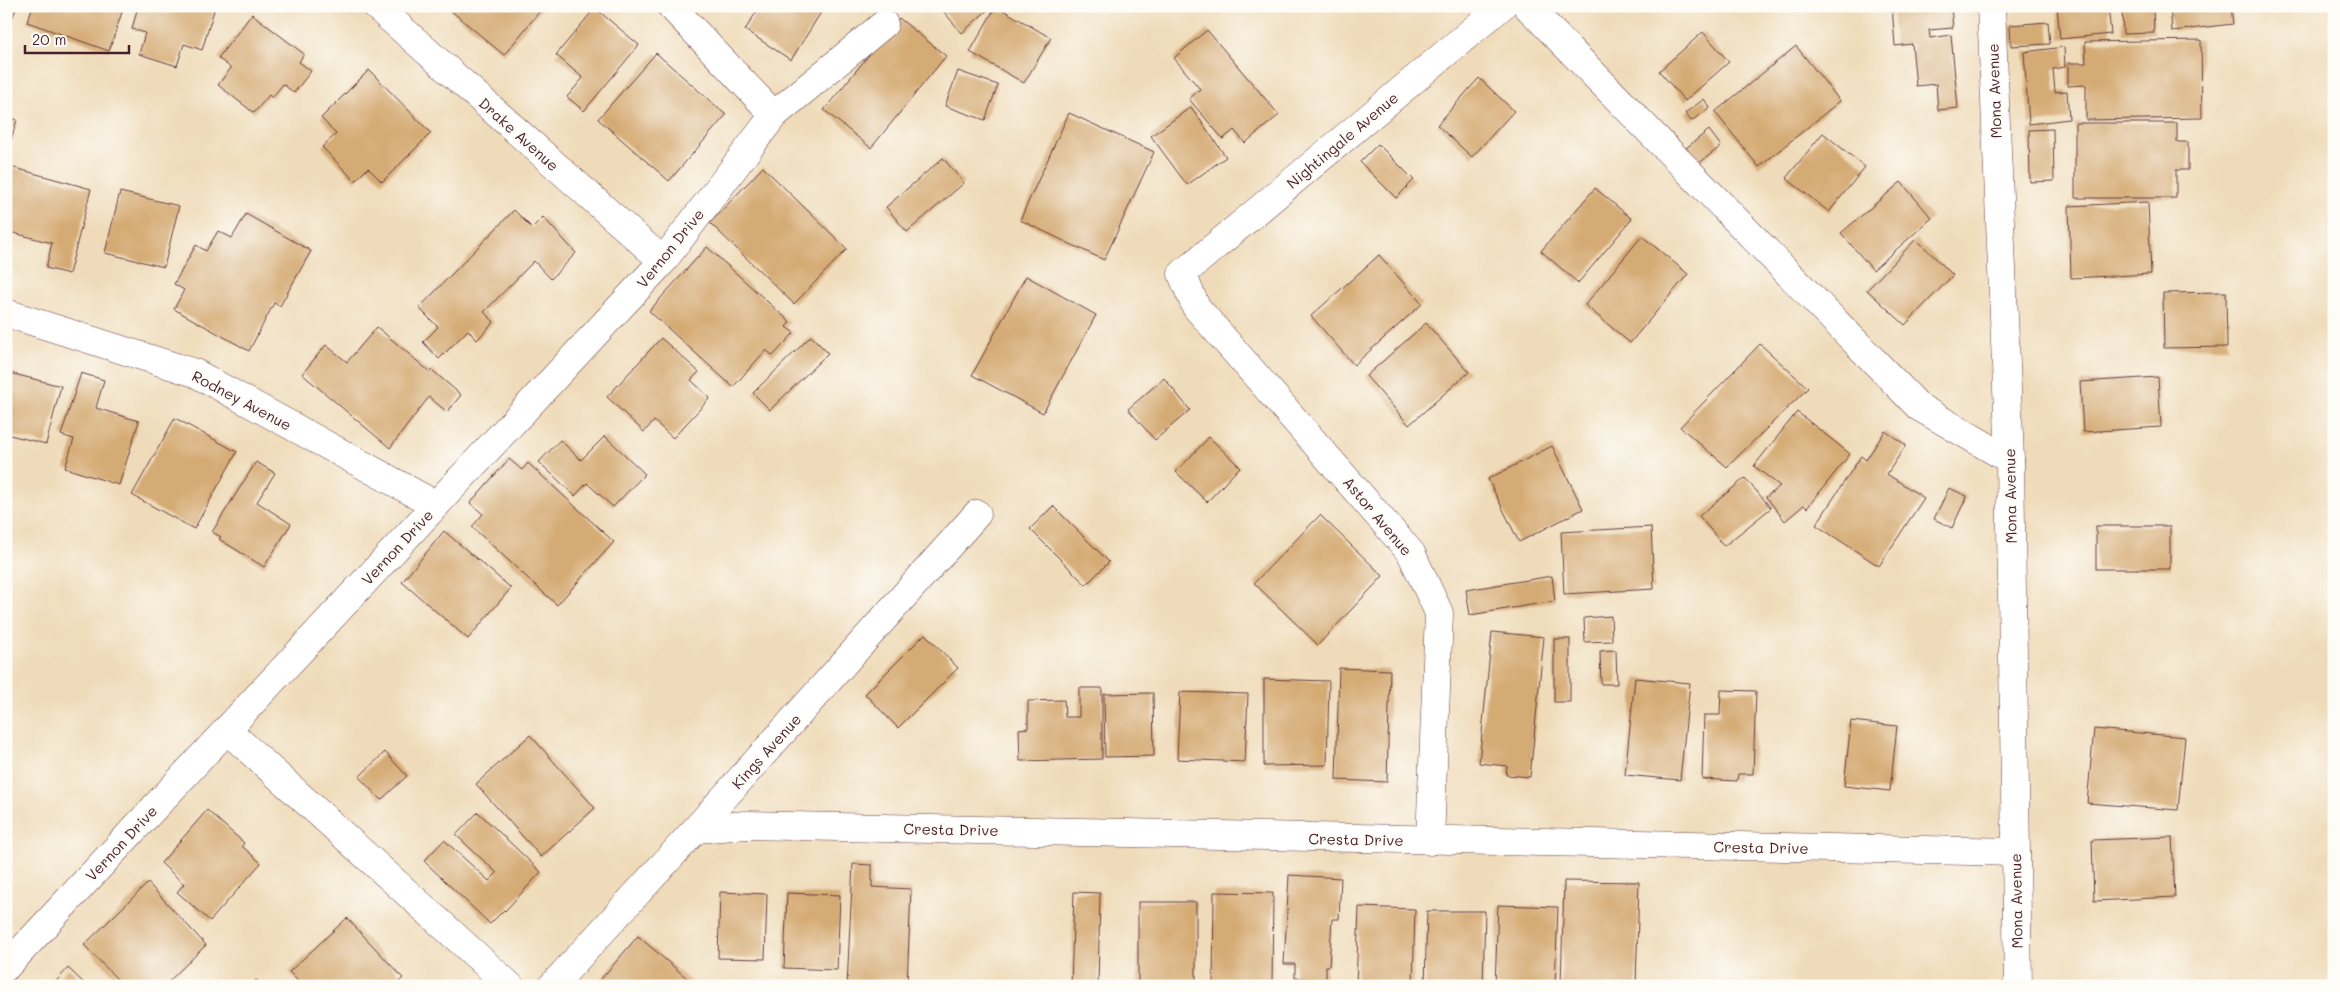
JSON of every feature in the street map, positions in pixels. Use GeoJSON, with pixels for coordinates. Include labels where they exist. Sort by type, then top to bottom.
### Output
{"type":"FeatureCollection","features":[{"type":"Feature","properties":{"kind":"street","name":"Drake Avenue"},"geometry":{"type":"LineString","coordinates":[[376,6],[663,261]]}},
{"type":"Feature","properties":{"kind":"street"},"geometry":{"type":"LineString","coordinates":[[671,6],[774,115]]}},
{"type":"Feature","properties":{"kind":"street","name":"Nightingale Avenue"},"geometry":{"type":"LineString","coordinates":[[1182,274],[1502,6]]}},
{"type":"Feature","properties":{"kind":"street"},"geometry":{"type":"LineString","coordinates":[[1527,6],[1919,407],[2010,460]]}},
{"type":"Feature","properties":{"kind":"street","name":"Mona Avenue"},"geometry":{"type":"LineString","coordinates":[[1991,6],[2010,460],[2018,986]]}},
{"type":"Feature","properties":{"kind":"street","name":"Vernon Drive"},"geometry":{"type":"LineString","coordinates":[[6,967],[663,261],[774,115],[884,24]]}},
{"type":"Feature","properties":{"kind":"street","name":"Astor Avenue"},"geometry":{"type":"LineString","coordinates":[[1182,274],[1196,307],[1412,553],[1439,613],[1430,840]]}},
{"type":"Feature","properties":{"kind":"street","name":"Rodney Avenue"},"geometry":{"type":"LineString","coordinates":[[6,313],[195,373],[436,505]]}},
{"type":"Feature","properties":{"kind":"street","name":"Kings Avenue"},"geometry":{"type":"LineString","coordinates":[[552,986],[696,829],[977,514]]}},
{"type":"Feature","properties":{"kind":"street"},"geometry":{"type":"LineString","coordinates":[[227,730],[510,986]]}},
{"type":"Feature","properties":{"kind":"street","name":"Cresta Drive"},"geometry":{"type":"LineString","coordinates":[[696,829],[746,825],[2016,852]]}},
{"type":"Feature","properties":{"kind":"building"},"geometry":{"type":"Polygon","coordinates":[[[6,6],[17,6],[12,19],[6,17],[6,6]]]}},
{"type":"Feature","properties":{"kind":"building"},"geometry":{"type":"Polygon","coordinates":[[[33,6],[124,6],[109,51],[27,22],[33,6]]]}},
{"type":"Feature","properties":{"kind":"building"},"geometry":{"type":"Polygon","coordinates":[[[138,6],[215,7],[202,50],[184,44],[177,66],[139,54],[145,33],[132,29],[138,6]]]}},
{"type":"Feature","properties":{"kind":"building"},"geometry":{"type":"Polygon","coordinates":[[[453,6],[544,6],[504,55],[450,10],[453,6]]]}},
{"type":"Feature","properties":{"kind":"building"},"geometry":{"type":"Polygon","coordinates":[[[760,6],[825,6],[791,60],[745,30],[760,6]]]}},
{"type":"Feature","properties":{"kind":"building"},"geometry":{"type":"Polygon","coordinates":[[[949,6],[992,6],[962,33],[943,11],[949,6]]]}},
{"type":"Feature","properties":{"kind":"building"},"geometry":{"type":"Polygon","coordinates":[[[996,6],[1051,38],[1024,83],[970,52],[996,6]]]}},
{"type":"Feature","properties":{"kind":"building"},"geometry":{"type":"Polygon","coordinates":[[[1892,6],[1951,6],[1953,28],[1929,30],[1930,38],[1951,35],[1958,108],[1938,110],[1936,84],[1916,86],[1912,44],[1895,46],[1892,6]]]}},
{"type":"Feature","properties":{"kind":"building"},"geometry":{"type":"Polygon","coordinates":[[[2057,6],[2108,6],[2111,34],[2060,39],[2057,6]]]}},
{"type":"Feature","properties":{"kind":"building"},"geometry":{"type":"Polygon","coordinates":[[[2122,6],[2153,6],[2154,33],[2123,34],[2122,6]]]}},
{"type":"Feature","properties":{"kind":"building"},"geometry":{"type":"Polygon","coordinates":[[[2170,6],[2231,6],[2233,24],[2172,31],[2170,6]]]}},
{"type":"Feature","properties":{"kind":"building"},"geometry":{"type":"Polygon","coordinates":[[[595,8],[639,45],[584,111],[567,97],[583,78],[556,55],[595,8]]]}},
{"type":"Feature","properties":{"kind":"building"},"geometry":{"type":"Polygon","coordinates":[[[252,14],[304,54],[299,62],[311,71],[294,93],[283,84],[272,98],[269,95],[254,113],[218,85],[231,68],[218,58],[252,14]]]}},
{"type":"Feature","properties":{"kind":"building"},"geometry":{"type":"Polygon","coordinates":[[[899,18],[946,56],[871,148],[824,110],[899,18]]]}},
{"type":"Feature","properties":{"kind":"building"},"geometry":{"type":"Polygon","coordinates":[[[2048,22],[2050,44],[2011,46],[2010,25],[2048,22]]]}},
{"type":"Feature","properties":{"kind":"building"},"geometry":{"type":"Polygon","coordinates":[[[1207,30],[1279,115],[1245,143],[1234,130],[1223,139],[1189,99],[1200,89],[1174,58],[1207,30]]]}},
{"type":"Feature","properties":{"kind":"building"},"geometry":{"type":"Polygon","coordinates":[[[1703,32],[1729,62],[1685,101],[1659,71],[1703,32]]]}},
{"type":"Feature","properties":{"kind":"building"},"geometry":{"type":"Polygon","coordinates":[[[2201,40],[2202,118],[2086,120],[2086,85],[2068,86],[2068,63],[2086,63],[2085,42],[2201,40]]]}},
{"type":"Feature","properties":{"kind":"building"},"geometry":{"type":"Polygon","coordinates":[[[1796,46],[1840,101],[1759,167],[1715,112],[1796,46]]]}},
{"type":"Feature","properties":{"kind":"building"},"geometry":{"type":"Polygon","coordinates":[[[2064,47],[2065,67],[2053,69],[2055,92],[2067,91],[2069,119],[2029,124],[2024,52],[2064,47]]]}},
{"type":"Feature","properties":{"kind":"building"},"geometry":{"type":"Polygon","coordinates":[[[656,53],[726,115],[669,181],[598,119],[656,53]]]}},
{"type":"Feature","properties":{"kind":"building"},"geometry":{"type":"Polygon","coordinates":[[[369,70],[431,133],[382,182],[368,168],[355,181],[322,147],[336,134],[321,118],[369,70]]]}},
{"type":"Feature","properties":{"kind":"building"},"geometry":{"type":"Polygon","coordinates":[[[958,71],[998,85],[985,120],[945,106],[958,71]]]}},
{"type":"Feature","properties":{"kind":"building"},"geometry":{"type":"Polygon","coordinates":[[[1479,78],[1514,111],[1472,157],[1437,125],[1479,78]]]}},
{"type":"Feature","properties":{"kind":"building"},"geometry":{"type":"Polygon","coordinates":[[[1704,99],[1710,108],[1691,121],[1685,113],[1704,99]]]}},
{"type":"Feature","properties":{"kind":"building"},"geometry":{"type":"Polygon","coordinates":[[[1191,107],[1226,157],[1187,185],[1151,136],[1191,107]]]}},
{"type":"Feature","properties":{"kind":"building"},"geometry":{"type":"Polygon","coordinates":[[[1069,113],[1154,152],[1104,260],[1020,220],[1069,113]]]}},
{"type":"Feature","properties":{"kind":"building"},"geometry":{"type":"Polygon","coordinates":[[[6,116],[17,120],[7,153],[6,153],[6,116]]]}},
{"type":"Feature","properties":{"kind":"building"},"geometry":{"type":"Polygon","coordinates":[[[2075,123],[2177,123],[2177,142],[2188,142],[2188,170],[2176,170],[2176,198],[2075,198],[2075,123]]]}},
{"type":"Feature","properties":{"kind":"building"},"geometry":{"type":"Polygon","coordinates":[[[2053,129],[2054,181],[2030,182],[2029,130],[2053,129]]]}},
{"type":"Feature","properties":{"kind":"building"},"geometry":{"type":"Polygon","coordinates":[[[1709,130],[1721,146],[1698,164],[1686,148],[1709,130]]]}},
{"type":"Feature","properties":{"kind":"building"},"geometry":{"type":"Polygon","coordinates":[[[1823,133],[1865,167],[1829,212],[1786,178],[1823,133]]]}},
{"type":"Feature","properties":{"kind":"building"},"geometry":{"type":"Polygon","coordinates":[[[1378,144],[1414,180],[1396,198],[1360,162],[1378,144]]]}},
{"type":"Feature","properties":{"kind":"building"},"geometry":{"type":"Polygon","coordinates":[[[943,158],[964,183],[907,232],[886,207],[943,158]]]}},
{"type":"Feature","properties":{"kind":"building"},"geometry":{"type":"Polygon","coordinates":[[[11,167],[91,189],[69,274],[46,268],[52,243],[6,231],[6,185],[11,167]]]}},
{"type":"Feature","properties":{"kind":"building"},"geometry":{"type":"Polygon","coordinates":[[[763,167],[847,249],[794,304],[710,223],[763,167]]]}},
{"type":"Feature","properties":{"kind":"building"},"geometry":{"type":"Polygon","coordinates":[[[1901,182],[1932,218],[1873,270],[1841,233],[1901,182]]]}},
{"type":"Feature","properties":{"kind":"building"},"geometry":{"type":"Polygon","coordinates":[[[1595,188],[1632,219],[1578,283],[1541,251],[1595,188]]]}},
{"type":"Feature","properties":{"kind":"building"},"geometry":{"type":"Polygon","coordinates":[[[120,192],[179,206],[164,267],[105,253],[120,192]]]}},
{"type":"Feature","properties":{"kind":"building"},"geometry":{"type":"Polygon","coordinates":[[[2148,202],[2151,274],[2071,278],[2069,206],[2148,202]]]}},
{"type":"Feature","properties":{"kind":"building"},"geometry":{"type":"Polygon","coordinates":[[[514,210],[532,228],[543,217],[576,253],[551,279],[534,261],[484,312],[494,322],[477,340],[468,330],[439,359],[423,342],[438,327],[419,308],[514,210]]]}},
{"type":"Feature","properties":{"kind":"building"},"geometry":{"type":"Polygon","coordinates":[[[246,214],[311,251],[280,306],[274,303],[249,351],[174,309],[184,290],[174,284],[196,245],[206,251],[218,231],[232,238],[246,214]]]}},
{"type":"Feature","properties":{"kind":"building"},"geometry":{"type":"Polygon","coordinates":[[[1642,236],[1688,274],[1630,343],[1585,305],[1642,236]]]}},
{"type":"Feature","properties":{"kind":"building"},"geometry":{"type":"Polygon","coordinates":[[[1916,239],[1953,275],[1905,325],[1867,290],[1916,239]]]}},
{"type":"Feature","properties":{"kind":"building"},"geometry":{"type":"Polygon","coordinates":[[[707,247],[790,322],[786,327],[794,333],[773,356],[766,350],[733,387],[649,311],[707,247]]]}},
{"type":"Feature","properties":{"kind":"building"},"geometry":{"type":"Polygon","coordinates":[[[1379,255],[1422,304],[1354,365],[1311,316],[1379,255]]]}},
{"type":"Feature","properties":{"kind":"building"},"geometry":{"type":"Polygon","coordinates":[[[1026,276],[1096,315],[1043,413],[972,375],[1026,276]]]}},
{"type":"Feature","properties":{"kind":"building"},"geometry":{"type":"Polygon","coordinates":[[[2226,292],[2227,347],[2164,348],[2163,293],[2226,292]]]}},
{"type":"Feature","properties":{"kind":"building"},"geometry":{"type":"Polygon","coordinates":[[[1426,323],[1469,372],[1409,425],[1366,376],[1426,323]]]}},
{"type":"Feature","properties":{"kind":"building"},"geometry":{"type":"Polygon","coordinates":[[[377,327],[430,372],[432,370],[461,395],[447,412],[429,397],[390,448],[302,374],[326,345],[347,362],[377,327]]]}},
{"type":"Feature","properties":{"kind":"building"},"geometry":{"type":"Polygon","coordinates":[[[811,336],[828,353],[770,410],[753,393],[811,336]]]}},
{"type":"Feature","properties":{"kind":"building"},"geometry":{"type":"Polygon","coordinates":[[[661,338],[699,372],[691,380],[710,398],[673,438],[654,421],[644,432],[607,397],[661,338]]]}},
{"type":"Feature","properties":{"kind":"building"},"geometry":{"type":"Polygon","coordinates":[[[1760,344],[1808,388],[1727,467],[1680,427],[1760,344]]]}},
{"type":"Feature","properties":{"kind":"building"},"geometry":{"type":"Polygon","coordinates":[[[6,356],[10,357],[7,369],[6,369],[6,356]]]}},
{"type":"Feature","properties":{"kind":"building"},"geometry":{"type":"Polygon","coordinates":[[[6,372],[61,386],[46,444],[6,434],[6,372]]]}},
{"type":"Feature","properties":{"kind":"building"},"geometry":{"type":"Polygon","coordinates":[[[81,373],[104,380],[96,408],[139,421],[119,485],[65,468],[74,439],[61,435],[81,373]]]}},
{"type":"Feature","properties":{"kind":"building"},"geometry":{"type":"Polygon","coordinates":[[[2158,377],[2161,427],[2083,432],[2080,382],[2158,377]]]}},
{"type":"Feature","properties":{"kind":"building"},"geometry":{"type":"Polygon","coordinates":[[[1164,378],[1190,410],[1155,440],[1128,409],[1164,378]]]}},
{"type":"Feature","properties":{"kind":"building"},"geometry":{"type":"Polygon","coordinates":[[[1797,412],[1850,454],[1807,508],[1804,505],[1785,521],[1766,497],[1780,486],[1754,466],[1797,412]]]}},
{"type":"Feature","properties":{"kind":"building"},"geometry":{"type":"Polygon","coordinates":[[[175,418],[237,452],[194,529],[132,495],[175,418]]]}},
{"type":"Feature","properties":{"kind":"building"},"geometry":{"type":"Polygon","coordinates":[[[1885,431],[1906,445],[1887,474],[1924,498],[1879,566],[1816,525],[1861,456],[1866,460],[1885,431]]]}},
{"type":"Feature","properties":{"kind":"building"},"geometry":{"type":"Polygon","coordinates":[[[605,436],[645,474],[613,507],[587,483],[575,496],[539,462],[560,440],[581,460],[605,436]]]}},
{"type":"Feature","properties":{"kind":"building"},"geometry":{"type":"Polygon","coordinates":[[[1209,437],[1240,467],[1207,502],[1176,472],[1209,437]]]}},
{"type":"Feature","properties":{"kind":"building"},"geometry":{"type":"Polygon","coordinates":[[[1552,446],[1583,509],[1519,542],[1488,479],[1552,446]]]}},
{"type":"Feature","properties":{"kind":"building"},"geometry":{"type":"Polygon","coordinates":[[[509,459],[522,470],[528,463],[614,542],[557,605],[472,527],[483,514],[470,503],[509,459]]]}},
{"type":"Feature","properties":{"kind":"building"},"geometry":{"type":"Polygon","coordinates":[[[256,462],[275,473],[257,502],[291,524],[264,567],[219,539],[221,537],[212,532],[256,462]]]}},
{"type":"Feature","properties":{"kind":"building"},"geometry":{"type":"Polygon","coordinates":[[[1745,478],[1771,508],[1724,546],[1699,516],[1745,478]]]}},
{"type":"Feature","properties":{"kind":"building"},"geometry":{"type":"Polygon","coordinates":[[[1949,488],[1967,496],[1952,528],[1934,519],[1949,488]]]}},
{"type":"Feature","properties":{"kind":"building"},"geometry":{"type":"Polygon","coordinates":[[[1053,506],[1109,562],[1086,585],[1030,529],[1053,506]]]}},
{"type":"Feature","properties":{"kind":"building"},"geometry":{"type":"Polygon","coordinates":[[[1320,515],[1383,576],[1318,645],[1254,583],[1320,515]]]}},
{"type":"Feature","properties":{"kind":"building"},"geometry":{"type":"Polygon","coordinates":[[[2096,526],[2170,526],[2170,569],[2096,569],[2096,526]]]}},
{"type":"Feature","properties":{"kind":"building"},"geometry":{"type":"Polygon","coordinates":[[[1651,527],[1654,589],[1564,594],[1561,532],[1651,527]]]}},
{"type":"Feature","properties":{"kind":"building"},"geometry":{"type":"Polygon","coordinates":[[[444,531],[511,588],[468,639],[402,582],[444,531]]]}},
{"type":"Feature","properties":{"kind":"building"},"geometry":{"type":"Polygon","coordinates":[[[1552,576],[1555,601],[1470,615],[1466,590],[1552,576]]]}},
{"type":"Feature","properties":{"kind":"building"},"geometry":{"type":"Polygon","coordinates":[[[1611,616],[1612,641],[1585,642],[1584,618],[1611,616]]]}},
{"type":"Feature","properties":{"kind":"building"},"geometry":{"type":"Polygon","coordinates":[[[1492,632],[1544,637],[1530,777],[1506,775],[1507,766],[1479,763],[1492,632]]]}},
{"type":"Feature","properties":{"kind":"building"},"geometry":{"type":"Polygon","coordinates":[[[925,634],[958,668],[898,728],[865,694],[925,634]]]}},
{"type":"Feature","properties":{"kind":"building"},"geometry":{"type":"Polygon","coordinates":[[[1554,639],[1570,639],[1570,702],[1554,702],[1554,639]]]}},
{"type":"Feature","properties":{"kind":"building"},"geometry":{"type":"Polygon","coordinates":[[[1616,650],[1617,684],[1601,684],[1600,651],[1616,650]]]}},
{"type":"Feature","properties":{"kind":"building"},"geometry":{"type":"Polygon","coordinates":[[[1339,668],[1390,670],[1387,782],[1336,780],[1339,668]]]}},
{"type":"Feature","properties":{"kind":"building"},"geometry":{"type":"Polygon","coordinates":[[[1635,678],[1690,683],[1680,780],[1625,775],[1635,678]]]}},
{"type":"Feature","properties":{"kind":"building"},"geometry":{"type":"Polygon","coordinates":[[[1264,679],[1329,681],[1327,765],[1264,766],[1264,679]]]}},
{"type":"Feature","properties":{"kind":"building"},"geometry":{"type":"Polygon","coordinates":[[[1079,688],[1102,688],[1102,759],[1020,761],[1019,729],[1028,728],[1028,701],[1064,700],[1065,717],[1079,717],[1079,688]]]}},
{"type":"Feature","properties":{"kind":"building"},"geometry":{"type":"Polygon","coordinates":[[[1721,690],[1756,691],[1753,774],[1738,774],[1737,781],[1702,779],[1704,715],[1720,715],[1721,690]]]}},
{"type":"Feature","properties":{"kind":"building"},"geometry":{"type":"Polygon","coordinates":[[[1180,692],[1248,694],[1245,762],[1177,759],[1180,692]]]}},
{"type":"Feature","properties":{"kind":"building"},"geometry":{"type":"Polygon","coordinates":[[[1153,693],[1154,756],[1105,757],[1104,694],[1153,693]]]}},
{"type":"Feature","properties":{"kind":"building"},"geometry":{"type":"Polygon","coordinates":[[[1851,721],[1897,726],[1890,791],[1844,786],[1851,721]]]}},
{"type":"Feature","properties":{"kind":"building"},"geometry":{"type":"Polygon","coordinates":[[[2094,729],[2185,737],[2178,810],[2087,803],[2094,729]]]}},
{"type":"Feature","properties":{"kind":"building"},"geometry":{"type":"Polygon","coordinates":[[[530,735],[595,808],[541,857],[476,784],[530,735]]]}},
{"type":"Feature","properties":{"kind":"building"},"geometry":{"type":"Polygon","coordinates":[[[385,752],[407,776],[381,800],[359,777],[385,752]]]}},
{"type":"Feature","properties":{"kind":"building"},"geometry":{"type":"Polygon","coordinates":[[[207,810],[244,843],[242,846],[261,863],[210,921],[177,892],[184,884],[161,863],[207,810]]]}},
{"type":"Feature","properties":{"kind":"building"},"geometry":{"type":"Polygon","coordinates":[[[478,812],[541,872],[505,911],[490,924],[424,861],[444,840],[489,881],[497,873],[456,835],[478,812]]]}},
{"type":"Feature","properties":{"kind":"building"},"geometry":{"type":"Polygon","coordinates":[[[2172,837],[2175,897],[2094,901],[2092,840],[2172,837]]]}},
{"type":"Feature","properties":{"kind":"building"},"geometry":{"type":"Polygon","coordinates":[[[853,864],[872,865],[872,887],[911,889],[907,986],[847,986],[853,864]]]}},
{"type":"Feature","properties":{"kind":"building"},"geometry":{"type":"Polygon","coordinates":[[[1289,875],[1341,878],[1339,919],[1332,919],[1329,966],[1326,966],[1326,979],[1295,978],[1295,964],[1284,964],[1289,875]]]}},
{"type":"Feature","properties":{"kind":"building"},"geometry":{"type":"Polygon","coordinates":[[[1564,881],[1639,882],[1636,986],[1561,986],[1564,881]]]}},
{"type":"Feature","properties":{"kind":"building"},"geometry":{"type":"Polygon","coordinates":[[[148,883],[206,945],[164,986],[124,986],[84,945],[148,883]]]}},
{"type":"Feature","properties":{"kind":"building"},"geometry":{"type":"Polygon","coordinates":[[[720,892],[767,894],[765,959],[718,958],[720,892]]]}},
{"type":"Feature","properties":{"kind":"building"},"geometry":{"type":"Polygon","coordinates":[[[1074,892],[1100,893],[1098,986],[1071,986],[1074,892]]]}},
{"type":"Feature","properties":{"kind":"building"},"geometry":{"type":"Polygon","coordinates":[[[1214,892],[1273,893],[1272,986],[1213,986],[1214,892]]]}},
{"type":"Feature","properties":{"kind":"building"},"geometry":{"type":"Polygon","coordinates":[[[787,893],[840,895],[837,970],[784,968],[787,893]]]}},
{"type":"Feature","properties":{"kind":"building"},"geometry":{"type":"Polygon","coordinates":[[[1138,902],[1196,902],[1196,986],[1138,986],[1138,902]]]}},
{"type":"Feature","properties":{"kind":"building"},"geometry":{"type":"Polygon","coordinates":[[[1498,905],[1558,907],[1555,986],[1495,986],[1498,905]]]}},
{"type":"Feature","properties":{"kind":"building"},"geometry":{"type":"Polygon","coordinates":[[[1359,907],[1415,909],[1413,986],[1356,986],[1359,907]]]}},
{"type":"Feature","properties":{"kind":"building"},"geometry":{"type":"Polygon","coordinates":[[[1427,911],[1485,911],[1483,986],[1425,986],[1427,911]]]}},
{"type":"Feature","properties":{"kind":"building"},"geometry":{"type":"Polygon","coordinates":[[[347,918],[403,978],[395,986],[303,986],[289,972],[347,918]]]}},
{"type":"Feature","properties":{"kind":"building"},"geometry":{"type":"Polygon","coordinates":[[[638,936],[696,986],[595,986],[638,936]]]}},
{"type":"Feature","properties":{"kind":"building"},"geometry":{"type":"Polygon","coordinates":[[[68,968],[87,986],[52,986],[68,968]]]}},
{"type":"Feature","properties":{"kind":"building"},"geometry":{"type":"Polygon","coordinates":[[[256,980],[263,986],[250,986],[256,980]]]}}]}
